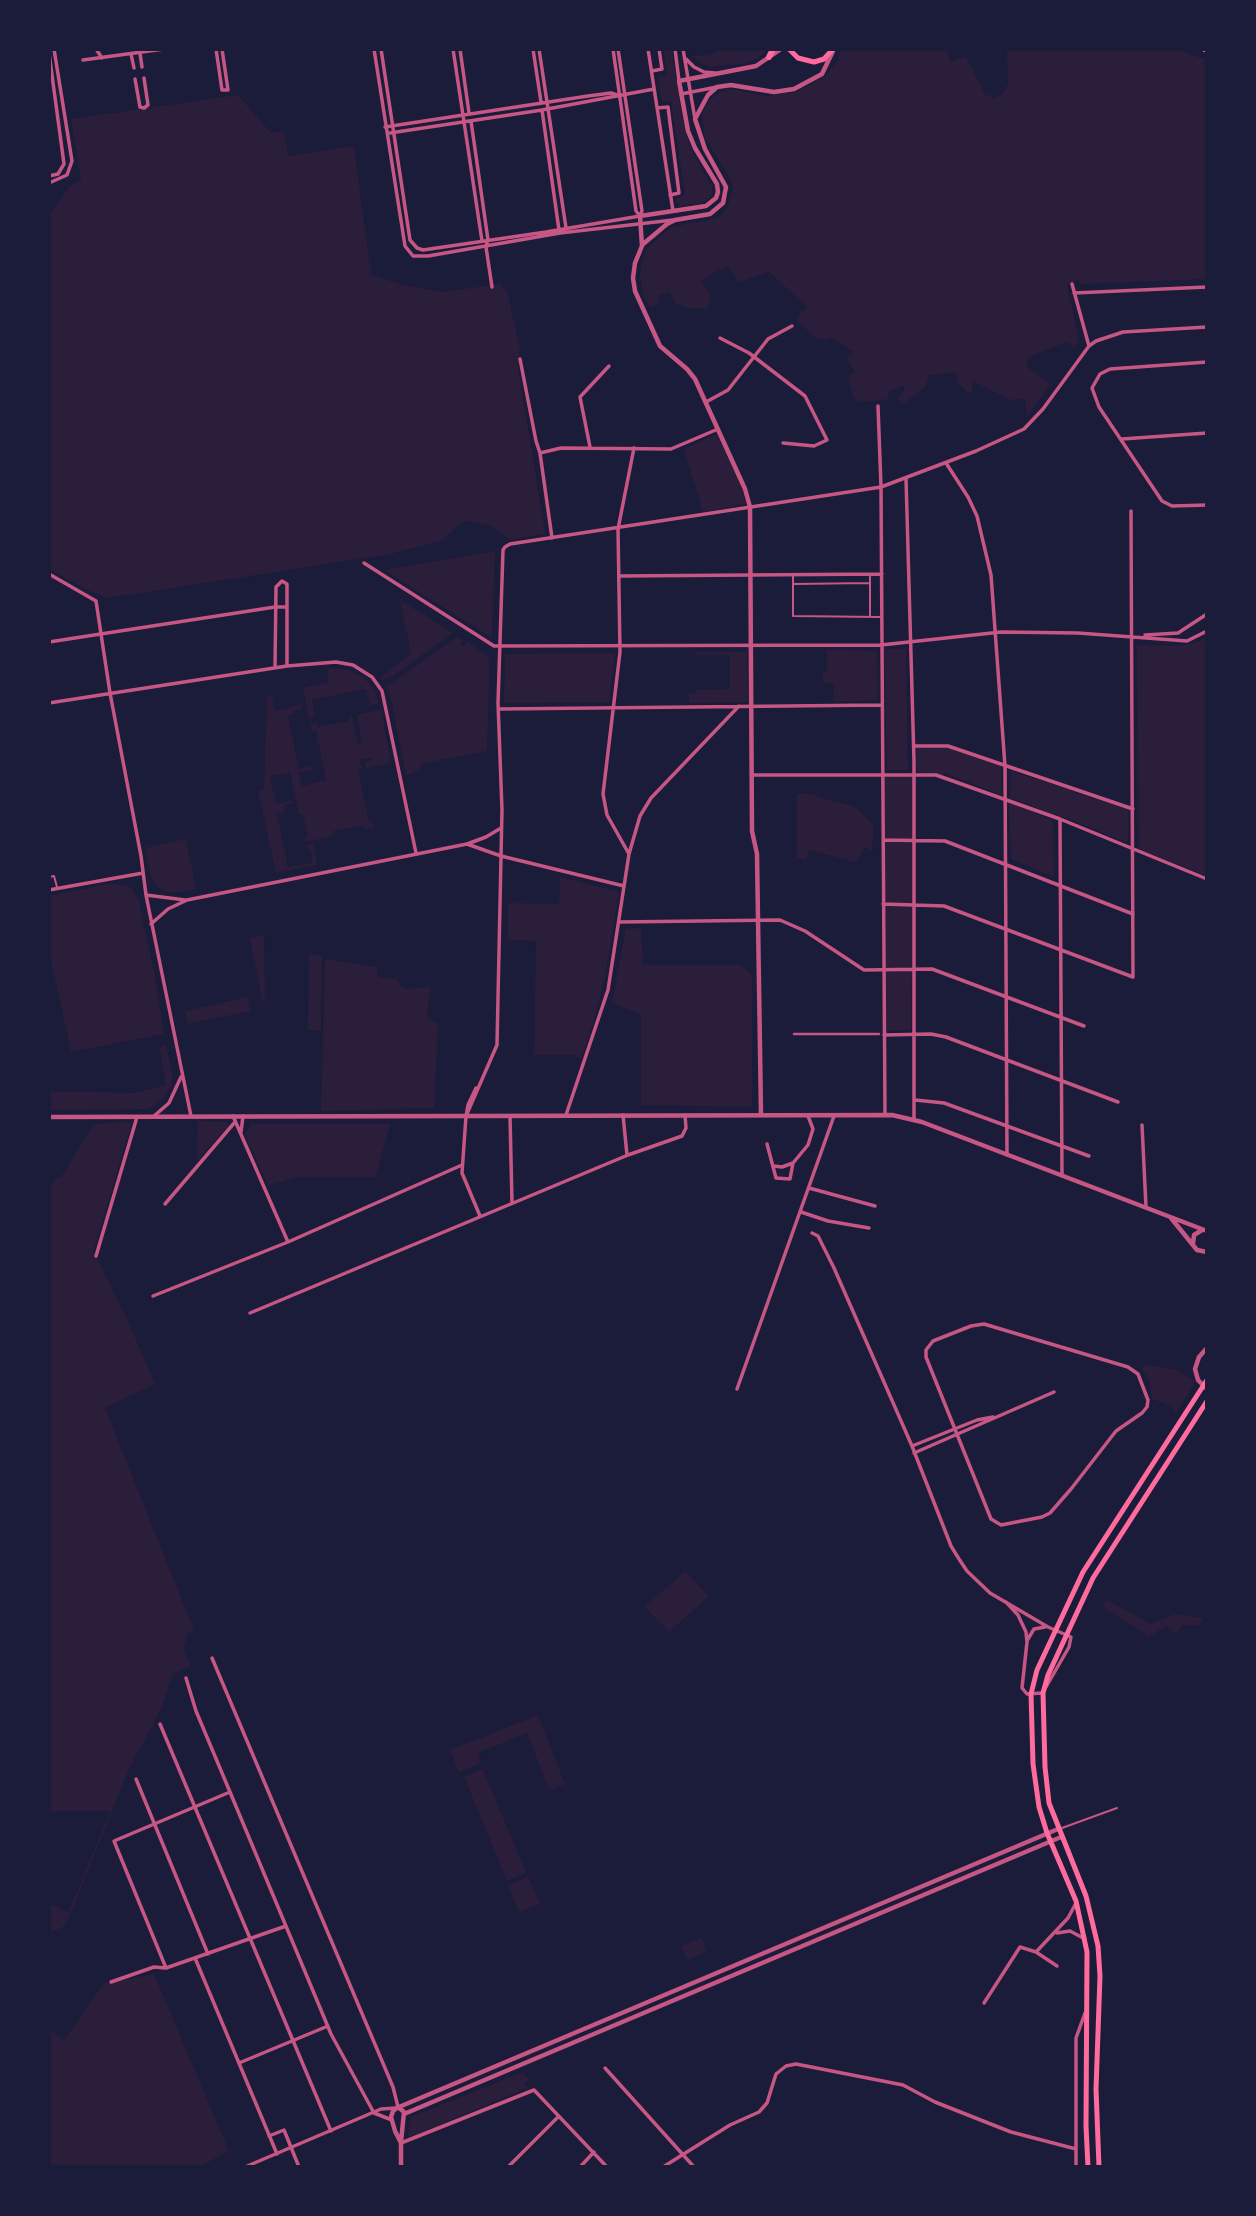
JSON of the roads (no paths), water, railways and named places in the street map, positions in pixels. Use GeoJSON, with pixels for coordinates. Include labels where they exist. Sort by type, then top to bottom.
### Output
{"type":"FeatureCollection","features":[{"type":"Feature","properties":{"kind":"highway"},"geometry":{"type":"LineString","coordinates":[[769,57],[773,49]]}},
{"type":"Feature","properties":{"kind":"main road"},"geometry":{"type":"LineString","coordinates":[[789,49],[798,58],[814,62],[826,58],[833,49]]}},
{"type":"Feature","properties":{"kind":"main road"},"geometry":{"type":"LineString","coordinates":[[1088,2167],[1086,1940],[1076,1901],[1047,1833],[1036,1791],[1031,1694],[1037,1670],[1090,1559],[1205,1388],[1207,1380]]}},
{"type":"Feature","properties":{"kind":"main road"},"geometry":{"type":"LineString","coordinates":[[1099,2167],[1096,2089],[1099,1953],[1090,1909],[1058,1829],[1047,1790],[1043,1693],[1066,1633],[1102,1562],[1207,1401]]}},
{"type":"Feature","properties":{"kind":"street"},"geometry":{"type":"LineString","coordinates":[[49,183],[67,175],[72,161],[54,49]]}},
{"type":"Feature","properties":{"kind":"street"},"geometry":{"type":"LineString","coordinates":[[96,49],[102,58]]}},
{"type":"Feature","properties":{"kind":"street"},"geometry":{"type":"LineString","coordinates":[[83,61],[164,49]]}},
{"type":"Feature","properties":{"kind":"street"},"geometry":{"type":"LineString","coordinates":[[216,49],[222,90],[229,90],[222,49]]}},
{"type":"Feature","properties":{"kind":"street"},"geometry":{"type":"LineString","coordinates":[[374,49],[385,127],[390,133],[412,244],[422,250],[559,231],[675,220],[710,214],[719,209],[726,187],[705,149],[695,119],[683,49]]}},
{"type":"Feature","properties":{"kind":"street"},"geometry":{"type":"LineString","coordinates":[[381,49],[405,246],[413,256],[486,247],[559,231]]}},
{"type":"Feature","properties":{"kind":"street"},"geometry":{"type":"LineString","coordinates":[[453,49],[482,241],[486,247]]}},
{"type":"Feature","properties":{"kind":"street"},"geometry":{"type":"LineString","coordinates":[[460,49],[488,240],[486,247],[492,287]]}},
{"type":"Feature","properties":{"kind":"street"},"geometry":{"type":"LineString","coordinates":[[533,49],[544,103],[548,108],[567,231]]}},
{"type":"Feature","properties":{"kind":"street"},"geometry":{"type":"LineString","coordinates":[[539,49],[544,103],[542,110],[559,231]]}},
{"type":"Feature","properties":{"kind":"street"},"geometry":{"type":"LineString","coordinates":[[613,49],[636,211],[640,216]]}},
{"type":"Feature","properties":{"kind":"street"},"geometry":{"type":"LineString","coordinates":[[618,49],[642,211],[642,246],[633,270],[635,291],[660,346],[692,374],[745,489],[750,507],[752,831],[757,854],[761,1114]]}},
{"type":"Feature","properties":{"kind":"street"},"geometry":{"type":"LineString","coordinates":[[648,49],[673,211]]}},
{"type":"Feature","properties":{"kind":"street"},"geometry":{"type":"LineString","coordinates":[[652,71],[662,69],[659,49]]}},
{"type":"Feature","properties":{"kind":"street"},"geometry":{"type":"LineString","coordinates":[[567,231],[706,206],[716,198],[717,184],[688,131],[675,49]]}},
{"type":"Feature","properties":{"kind":"street"},"geometry":{"type":"LineString","coordinates":[[679,81],[756,66],[780,49]]}},
{"type":"Feature","properties":{"kind":"street"},"geometry":{"type":"LineString","coordinates":[[681,94],[731,85],[774,92],[794,89],[824,71],[833,49]]}},
{"type":"Feature","properties":{"kind":"street"},"geometry":{"type":"LineString","coordinates":[[49,53],[64,164],[58,174],[49,176]]}},
{"type":"Feature","properties":{"kind":"street"},"geometry":{"type":"LineString","coordinates":[[140,53],[142,67]]}},
{"type":"Feature","properties":{"kind":"street"},"geometry":{"type":"LineString","coordinates":[[131,54],[134,68]]}},
{"type":"Feature","properties":{"kind":"street"},"geometry":{"type":"LineString","coordinates":[[684,57],[694,67],[704,72],[716,73]]}},
{"type":"Feature","properties":{"kind":"street"},"geometry":{"type":"LineString","coordinates":[[50,66],[65,64]]}},
{"type":"Feature","properties":{"kind":"street"},"geometry":{"type":"LineString","coordinates":[[135,79],[140,107],[144,108],[148,105],[144,78]]}},
{"type":"Feature","properties":{"kind":"street"},"geometry":{"type":"LineString","coordinates":[[695,119],[703,100],[717,87]]}},
{"type":"Feature","properties":{"kind":"street"},"geometry":{"type":"LineString","coordinates":[[390,133],[542,110],[654,89]]}},
{"type":"Feature","properties":{"kind":"street"},"geometry":{"type":"LineString","coordinates":[[385,127],[611,93],[619,96]]}},
{"type":"Feature","properties":{"kind":"street"},"geometry":{"type":"LineString","coordinates":[[657,108],[668,107],[679,193],[670,195]]}},
{"type":"Feature","properties":{"kind":"street"},"geometry":{"type":"LineString","coordinates":[[58,116],[65,115]]}},
{"type":"Feature","properties":{"kind":"street"},"geometry":{"type":"LineString","coordinates":[[642,246],[658,230],[675,220]]}},
{"type":"Feature","properties":{"kind":"street"},"geometry":{"type":"LineString","coordinates":[[1072,284],[1089,346]]}},
{"type":"Feature","properties":{"kind":"street"},"geometry":{"type":"LineString","coordinates":[[1074,293],[1207,287]]}},
{"type":"Feature","properties":{"kind":"street"},"geometry":{"type":"LineString","coordinates":[[706,402],[728,390],[771,336],[792,326]]}},
{"type":"Feature","properties":{"kind":"street"},"geometry":{"type":"LineString","coordinates":[[480,1216],[462,1174],[462,1166],[466,1116],[473,1092],[497,1045],[502,828],[499,646],[505,547],[509,544],[881,488],[946,463],[1027,426],[1089,346],[1102,338],[1123,332],[1207,327]]}},
{"type":"Feature","properties":{"kind":"street"},"geometry":{"type":"LineString","coordinates":[[720,338],[754,356],[805,396],[827,440],[814,446],[783,443]]}},
{"type":"Feature","properties":{"kind":"street"},"geometry":{"type":"LineString","coordinates":[[520,359],[540,453],[552,538]]}},
{"type":"Feature","properties":{"kind":"street"},"geometry":{"type":"LineString","coordinates":[[1207,362],[1110,369],[1100,374],[1093,385],[1093,394],[1099,407],[1163,501],[1172,506],[1207,505]]}},
{"type":"Feature","properties":{"kind":"street"},"geometry":{"type":"LineString","coordinates":[[590,447],[580,397],[609,366]]}},
{"type":"Feature","properties":{"kind":"street"},"geometry":{"type":"LineString","coordinates":[[878,406],[884,841],[882,1034],[885,1114]]}},
{"type":"Feature","properties":{"kind":"street"},"geometry":{"type":"LineString","coordinates":[[540,453],[551,449],[590,447],[671,449],[718,429]]}},
{"type":"Feature","properties":{"kind":"street"},"geometry":{"type":"LineString","coordinates":[[1121,439],[1207,433]]}},
{"type":"Feature","properties":{"kind":"street"},"geometry":{"type":"LineString","coordinates":[[629,854],[610,820],[603,800],[620,645],[618,528],[634,449]]}},
{"type":"Feature","properties":{"kind":"street"},"geometry":{"type":"LineString","coordinates":[[946,463],[971,502],[982,529],[991,575],[1005,766],[1007,1155]]}},
{"type":"Feature","properties":{"kind":"street"},"geometry":{"type":"LineString","coordinates":[[906,479],[914,775],[914,1120]]}},
{"type":"Feature","properties":{"kind":"street"},"geometry":{"type":"LineString","coordinates":[[883,904],[944,906],[1133,977],[1131,511]]}},
{"type":"Feature","properties":{"kind":"street"},"geometry":{"type":"LineString","coordinates":[[364,563],[487,643],[499,646],[881,645],[995,632],[1187,640],[1207,631]]}},
{"type":"Feature","properties":{"kind":"street"},"geometry":{"type":"LineString","coordinates":[[49,574],[96,601],[146,895],[191,1116]]}},
{"type":"Feature","properties":{"kind":"street"},"geometry":{"type":"LineString","coordinates":[[619,576],[881,574]]}},
{"type":"Feature","properties":{"kind":"street"},"geometry":{"type":"LineString","coordinates":[[275,668],[275,607],[277,585],[282,581],[287,584],[287,666]]}},
{"type":"Feature","properties":{"kind":"street"},"geometry":{"type":"LineString","coordinates":[[49,642],[286,607]]}},
{"type":"Feature","properties":{"kind":"street"},"geometry":{"type":"LineString","coordinates":[[1130,636],[1178,633],[1207,614]]}},
{"type":"Feature","properties":{"kind":"street"},"geometry":{"type":"LineString","coordinates":[[49,703],[287,666],[331,662],[348,664],[364,671],[379,686],[386,705],[416,853]]}},
{"type":"Feature","properties":{"kind":"street"},"geometry":{"type":"LineString","coordinates":[[498,709],[882,705]]}},
{"type":"Feature","properties":{"kind":"street"},"geometry":{"type":"LineString","coordinates":[[566,1115],[606,998],[629,854],[640,816],[647,803],[739,706]]}},
{"type":"Feature","properties":{"kind":"street"},"geometry":{"type":"LineString","coordinates":[[913,746],[946,745],[1133,809]]}},
{"type":"Feature","properties":{"kind":"street"},"geometry":{"type":"LineString","coordinates":[[752,775],[936,775],[1060,819],[1207,879]]}},
{"type":"Feature","properties":{"kind":"street"},"geometry":{"type":"LineString","coordinates":[[1060,819],[1062,1176]]}},
{"type":"Feature","properties":{"kind":"street"},"geometry":{"type":"LineString","coordinates":[[152,924],[168,909],[187,900],[467,844],[502,828]]}},
{"type":"Feature","properties":{"kind":"street"},"geometry":{"type":"LineString","coordinates":[[884,841],[945,841],[1133,914]]}},
{"type":"Feature","properties":{"kind":"street"},"geometry":{"type":"LineString","coordinates":[[467,844],[501,856],[624,886]]}},
{"type":"Feature","properties":{"kind":"street"},"geometry":{"type":"LineString","coordinates":[[49,890],[143,873]]}},
{"type":"Feature","properties":{"kind":"street"},"geometry":{"type":"LineString","coordinates":[[146,895],[187,900]]}},
{"type":"Feature","properties":{"kind":"street"},"geometry":{"type":"LineString","coordinates":[[619,922],[772,919],[786,922],[805,931],[864,970],[915,968],[941,971],[1084,1026]]}},
{"type":"Feature","properties":{"kind":"street"},"geometry":{"type":"LineString","coordinates":[[794,1034],[931,1034],[946,1037],[1118,1102]]}},
{"type":"Feature","properties":{"kind":"street"},"geometry":{"type":"LineString","coordinates":[[1207,1072],[1207,1114]]}},
{"type":"Feature","properties":{"kind":"street"},"geometry":{"type":"LineString","coordinates":[[152,1117],[169,1103],[182,1075]]}},
{"type":"Feature","properties":{"kind":"street"},"geometry":{"type":"LineString","coordinates":[[915,1100],[942,1102],[1089,1156]]}},
{"type":"Feature","properties":{"kind":"street"},"geometry":{"type":"LineString","coordinates":[[767,1144],[776,1178],[790,1179],[793,1163],[808,1145],[813,1129],[807,1114]]}},
{"type":"Feature","properties":{"kind":"street"},"geometry":{"type":"LineString","coordinates":[[737,1389],[835,1114]]}},
{"type":"Feature","properties":{"kind":"street"},"geometry":{"type":"LineString","coordinates":[[49,1116],[191,1116],[234,1119],[243,1116],[885,1114],[914,1120],[1205,1230]]}},
{"type":"Feature","properties":{"kind":"street"},"geometry":{"type":"LineString","coordinates":[[622,1115],[628,1155]]}},
{"type":"Feature","properties":{"kind":"street"},"geometry":{"type":"LineString","coordinates":[[250,1313],[628,1155],[682,1136],[686,1128],[685,1115]]}},
{"type":"Feature","properties":{"kind":"street"},"geometry":{"type":"LineString","coordinates":[[241,1134],[243,1116]]}},
{"type":"Feature","properties":{"kind":"street"},"geometry":{"type":"LineString","coordinates":[[510,1116],[512,1203]]}},
{"type":"Feature","properties":{"kind":"street"},"geometry":{"type":"LineString","coordinates":[[96,1256],[137,1118]]}},
{"type":"Feature","properties":{"kind":"street"},"geometry":{"type":"LineString","coordinates":[[234,1119],[288,1242]]}},
{"type":"Feature","properties":{"kind":"street"},"geometry":{"type":"LineString","coordinates":[[165,1204],[234,1119]]}},
{"type":"Feature","properties":{"kind":"street"},"geometry":{"type":"LineString","coordinates":[[1142,1125],[1146,1207]]}},
{"type":"Feature","properties":{"kind":"street"},"geometry":{"type":"LineString","coordinates":[[774,1166],[782,1167],[793,1163]]}},
{"type":"Feature","properties":{"kind":"street"},"geometry":{"type":"LineString","coordinates":[[153,1296],[288,1242],[462,1166]]}},
{"type":"Feature","properties":{"kind":"street"},"geometry":{"type":"LineString","coordinates":[[809,1188],[874,1206]]}},
{"type":"Feature","properties":{"kind":"street"},"geometry":{"type":"LineString","coordinates":[[801,1212],[828,1221],[869,1228]]}},
{"type":"Feature","properties":{"kind":"street"},"geometry":{"type":"LineString","coordinates":[[1170,1217],[1193,1247],[1200,1252],[1207,1252]]}},
{"type":"Feature","properties":{"kind":"street"},"geometry":{"type":"LineString","coordinates":[[1193,1247],[1193,1237],[1205,1230]]}},
{"type":"Feature","properties":{"kind":"street"},"geometry":{"type":"LineString","coordinates":[[811,1233],[817,1236],[834,1268],[958,1559],[978,1583],[1048,1627],[1066,1633]]}},
{"type":"Feature","properties":{"kind":"street"},"geometry":{"type":"LineString","coordinates":[[978,1324],[996,1326],[1128,1367],[1138,1374],[1148,1399],[1147,1407],[1142,1413],[1118,1429],[1071,1489],[1044,1516],[1003,1525],[997,1524],[988,1515],[956,1428],[925,1352],[933,1341],[978,1324]]}},
{"type":"Feature","properties":{"kind":"street"},"geometry":{"type":"LineString","coordinates":[[1205,1388],[1195,1366],[1207,1348]]}},
{"type":"Feature","properties":{"kind":"street"},"geometry":{"type":"LineString","coordinates":[[914,1453],[1054,1392]]}},
{"type":"Feature","properties":{"kind":"street"},"geometry":{"type":"LineString","coordinates":[[912,1446],[995,1416]]}},
{"type":"Feature","properties":{"kind":"street"},"geometry":{"type":"LineString","coordinates":[[1006,1602],[1022,1621],[1027,1642]]}},
{"type":"Feature","properties":{"kind":"street"},"geometry":{"type":"LineString","coordinates":[[1043,1693],[1025,1693],[1021,1685],[1029,1634],[1034,1629],[1048,1627]]}},
{"type":"Feature","properties":{"kind":"street"},"geometry":{"type":"LineString","coordinates":[[212,1658],[393,2087],[398,2108],[403,2116],[401,2167]]}},
{"type":"Feature","properties":{"kind":"street"},"geometry":{"type":"LineString","coordinates":[[186,1678],[230,1792],[342,2058],[361,2086],[374,2113],[397,2122],[403,2116],[1061,1837]]}},
{"type":"Feature","properties":{"kind":"street"},"geometry":{"type":"LineString","coordinates":[[160,1724],[331,2132]]}},
{"type":"Feature","properties":{"kind":"street"},"geometry":{"type":"LineString","coordinates":[[136,1779],[208,1954]]}},
{"type":"Feature","properties":{"kind":"street"},"geometry":{"type":"LineString","coordinates":[[166,1968],[114,1841],[230,1792]]}},
{"type":"Feature","properties":{"kind":"street"},"geometry":{"type":"LineString","coordinates":[[401,2143],[391,2113],[398,2108],[1058,1829]]}},
{"type":"Feature","properties":{"kind":"street"},"geometry":{"type":"LineString","coordinates":[[1018,1846],[1021,1854]]}},
{"type":"Feature","properties":{"kind":"street"},"geometry":{"type":"LineString","coordinates":[[1036,1952],[1072,1914],[1076,1901]]}},
{"type":"Feature","properties":{"kind":"street"},"geometry":{"type":"LineString","coordinates":[[836,1924],[839,1931]]}},
{"type":"Feature","properties":{"kind":"street"},"geometry":{"type":"LineString","coordinates":[[111,1982],[153,1967],[166,1968],[286,1926]]}},
{"type":"Feature","properties":{"kind":"street"},"geometry":{"type":"LineString","coordinates":[[1052,1936],[1069,1931],[1086,1940]]}},
{"type":"Feature","properties":{"kind":"street"},"geometry":{"type":"LineString","coordinates":[[797,1940],[800,1948]]}},
{"type":"Feature","properties":{"kind":"street"},"geometry":{"type":"LineString","coordinates":[[984,2003],[1020,1947],[1036,1952],[1057,1966]]}},
{"type":"Feature","properties":{"kind":"street"},"geometry":{"type":"LineString","coordinates":[[195,1958],[277,2154]]}},
{"type":"Feature","properties":{"kind":"street"},"geometry":{"type":"LineString","coordinates":[[1076,2167],[1076,2038],[1088,2007]]}},
{"type":"Feature","properties":{"kind":"street"},"geometry":{"type":"LineString","coordinates":[[239,2063],[328,2026]]}},
{"type":"Feature","properties":{"kind":"street"},"geometry":{"type":"LineString","coordinates":[[663,2167],[730,2125],[748,2119],[762,2110],[767,2103],[776,2074],[783,2067],[796,2063],[898,2084],[1011,2132],[1076,2149]]}},
{"type":"Feature","properties":{"kind":"street"},"geometry":{"type":"LineString","coordinates":[[605,2068],[694,2167]]}},
{"type":"Feature","properties":{"kind":"street"},"geometry":{"type":"LineString","coordinates":[[401,2143],[534,2090],[607,2167]]}},
{"type":"Feature","properties":{"kind":"street"},"geometry":{"type":"LineString","coordinates":[[245,2167],[374,2113],[387,2108],[398,2108]]}},
{"type":"Feature","properties":{"kind":"street"},"geometry":{"type":"LineString","coordinates":[[508,2167],[559,2116]]}},
{"type":"Feature","properties":{"kind":"street"},"geometry":{"type":"LineString","coordinates":[[270,2136],[284,2130],[299,2167]]}},
{"type":"Feature","properties":{"kind":"street"},"geometry":{"type":"LineString","coordinates":[[580,2167],[594,2152]]}},
{"type":"Feature","properties":{"kind":"lane"},"geometry":{"type":"LineString","coordinates":[[839,575],[839,583]]}},
{"type":"Feature","properties":{"kind":"lane"},"geometry":{"type":"LineString","coordinates":[[870,575],[870,617]]}},
{"type":"Feature","properties":{"kind":"lane"},"geometry":{"type":"LineString","coordinates":[[793,576],[793,617],[881,617]]}},
{"type":"Feature","properties":{"kind":"lane"},"geometry":{"type":"LineString","coordinates":[[807,576],[807,583]]}},
{"type":"Feature","properties":{"kind":"lane"},"geometry":{"type":"LineString","coordinates":[[793,583],[870,583]]}},
{"type":"Feature","properties":{"kind":"lane"},"geometry":{"type":"LineString","coordinates":[[49,877],[54,876],[57,888]]}},
{"type":"Feature","properties":{"kind":"lane"},"geometry":{"type":"LineString","coordinates":[[1058,1829],[1117,1808]]}},
{"type":"Feature","properties":{"kind":"lane"},"geometry":{"type":"LineString","coordinates":[[1061,1837],[1066,1827]]}}]}
